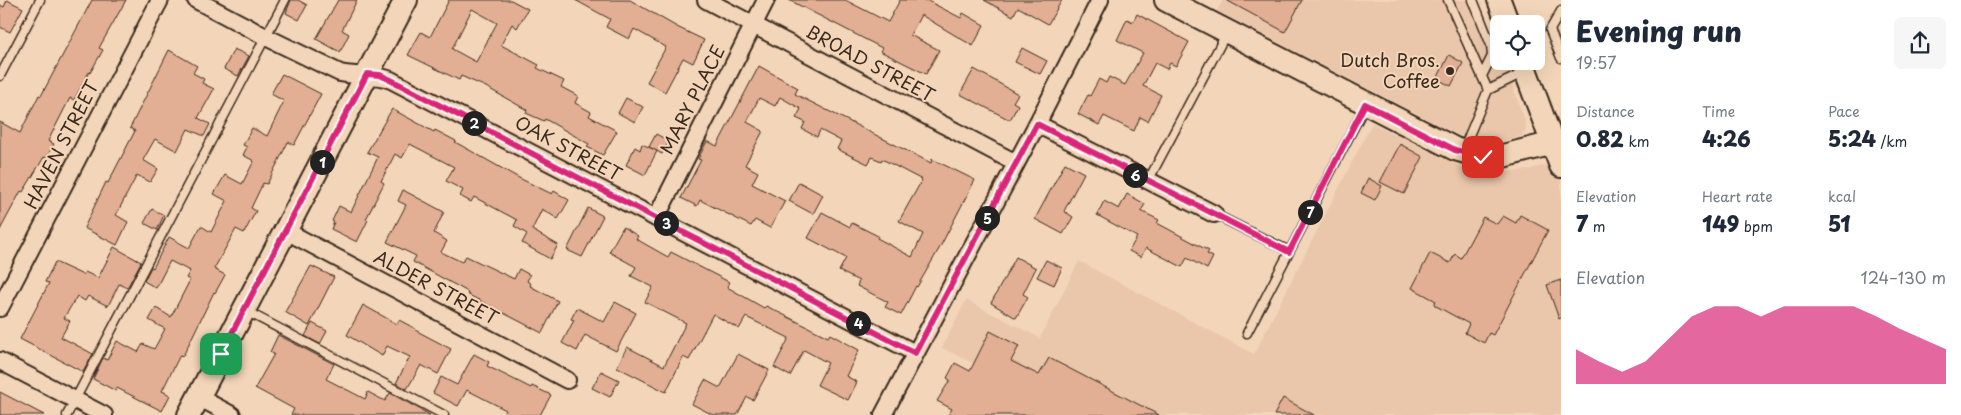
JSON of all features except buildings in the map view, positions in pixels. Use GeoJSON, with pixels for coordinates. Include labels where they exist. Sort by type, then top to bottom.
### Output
{"type":"FeatureCollection","features":[{"type":"Feature","properties":{"kind":"street","name":"HAVEN STREET"},"geometry":{"type":"LineString","coordinates":[[0,308],[160,0]]}},
{"type":"Feature","properties":{"kind":"street","name":"OAK STREET"},"geometry":{"type":"LineString","coordinates":[[196,0],[340,73],[354,76],[380,75],[391,80],[915,353]]}},
{"type":"Feature","properties":{"kind":"street"},"geometry":{"type":"LineString","coordinates":[[232,415],[194,406],[406,0]]}},
{"type":"Feature","properties":{"kind":"street","name":"BROAD STREET"},"geometry":{"type":"LineString","coordinates":[[706,0],[1016,163]]}},
{"type":"Feature","properties":{"kind":"street","name":"MARY PLACE"},"geometry":{"type":"LineString","coordinates":[[656,218],[766,0]]}},
{"type":"Feature","properties":{"kind":"street"},"geometry":{"type":"LineString","coordinates":[[883,415],[1037,124],[1100,0]]}},
{"type":"Feature","properties":{"kind":"street"},"geometry":{"type":"LineString","coordinates":[[1166,0],[1365,104],[1462,152],[1483,157],[1500,156],[1556,142]]}},
{"type":"Feature","properties":{"kind":"street"},"geometry":{"type":"LineString","coordinates":[[1499,0],[1505,15]]}},
{"type":"Feature","properties":{"kind":"street"},"geometry":{"type":"LineString","coordinates":[[1526,70],[1556,142],[1561,166]]}},
{"type":"Feature","properties":{"kind":"street"},"geometry":{"type":"LineString","coordinates":[[1037,124],[1214,214]]}},
{"type":"Feature","properties":{"kind":"street","name":"ALDER STREET"},"geometry":{"type":"LineString","coordinates":[[286,231],[567,380]]}},
{"type":"Feature","properties":{"kind":"street"},"geometry":{"type":"LineString","coordinates":[[0,361],[104,415]]}},
{"type":"Feature","properties":{"kind":"lane"},"geometry":{"type":"LineString","coordinates":[[0,76],[40,0]]}},
{"type":"Feature","properties":{"kind":"lane"},"geometry":{"type":"LineString","coordinates":[[67,415],[285,0]]}},
{"type":"Feature","properties":{"kind":"lane"},"geometry":{"type":"LineString","coordinates":[[1448,0],[1488,90]]}},
{"type":"Feature","properties":{"kind":"lane"},"geometry":{"type":"LineString","coordinates":[[1473,0],[1491,45],[1492,56],[1482,76]]}},
{"type":"Feature","properties":{"kind":"lane"},"geometry":{"type":"LineString","coordinates":[[1561,10],[1550,30],[1561,58]]}},
{"type":"Feature","properties":{"kind":"lane"},"geometry":{"type":"LineString","coordinates":[[1148,182],[1227,32]]}},
{"type":"Feature","properties":{"kind":"lane"},"geometry":{"type":"LineString","coordinates":[[1462,152],[1488,90],[1518,70]]}},
{"type":"Feature","properties":{"kind":"lane"},"geometry":{"type":"LineString","coordinates":[[1247,332],[1365,104]]}},
{"type":"Feature","properties":{"kind":"lane"},"geometry":{"type":"LineString","coordinates":[[1214,214],[1289,252]]}},
{"type":"Feature","properties":{"kind":"lane"},"geometry":{"type":"LineString","coordinates":[[244,310],[444,415]]}},
{"type":"Feature","properties":{"kind":"shaded area"},"geometry":{"type":"Polygon","coordinates":[[[1223,0],[1480,0],[1490,27],[1490,70],[1506,70],[1524,118],[1525,132],[1513,140],[1498,141],[1458,135],[1217,11],[1223,0]]]}},
{"type":"Feature","properties":{"kind":"shaded area"},"geometry":{"type":"Polygon","coordinates":[[[1372,123],[1461,167],[1487,173],[1528,170],[1561,160],[1561,415],[980,415],[1000,377],[942,348],[966,300],[1040,338],[1079,261],[1254,354],[1372,123]]]}},
{"type":"Feature","properties":{"kind":"place","name":"Dutch Bros. Coffee"},"geometry":{"type":"Point","coordinates":[1450,71]}},
{"type":"Feature","properties":{"kind":"route"},"geometry":{"type":"LineString","coordinates":[[221,354],[367,74],[380,75],[391,80],[915,353],[1037,124],[1289,252],[1365,104],[1455,150],[1483,157]]}}]}
